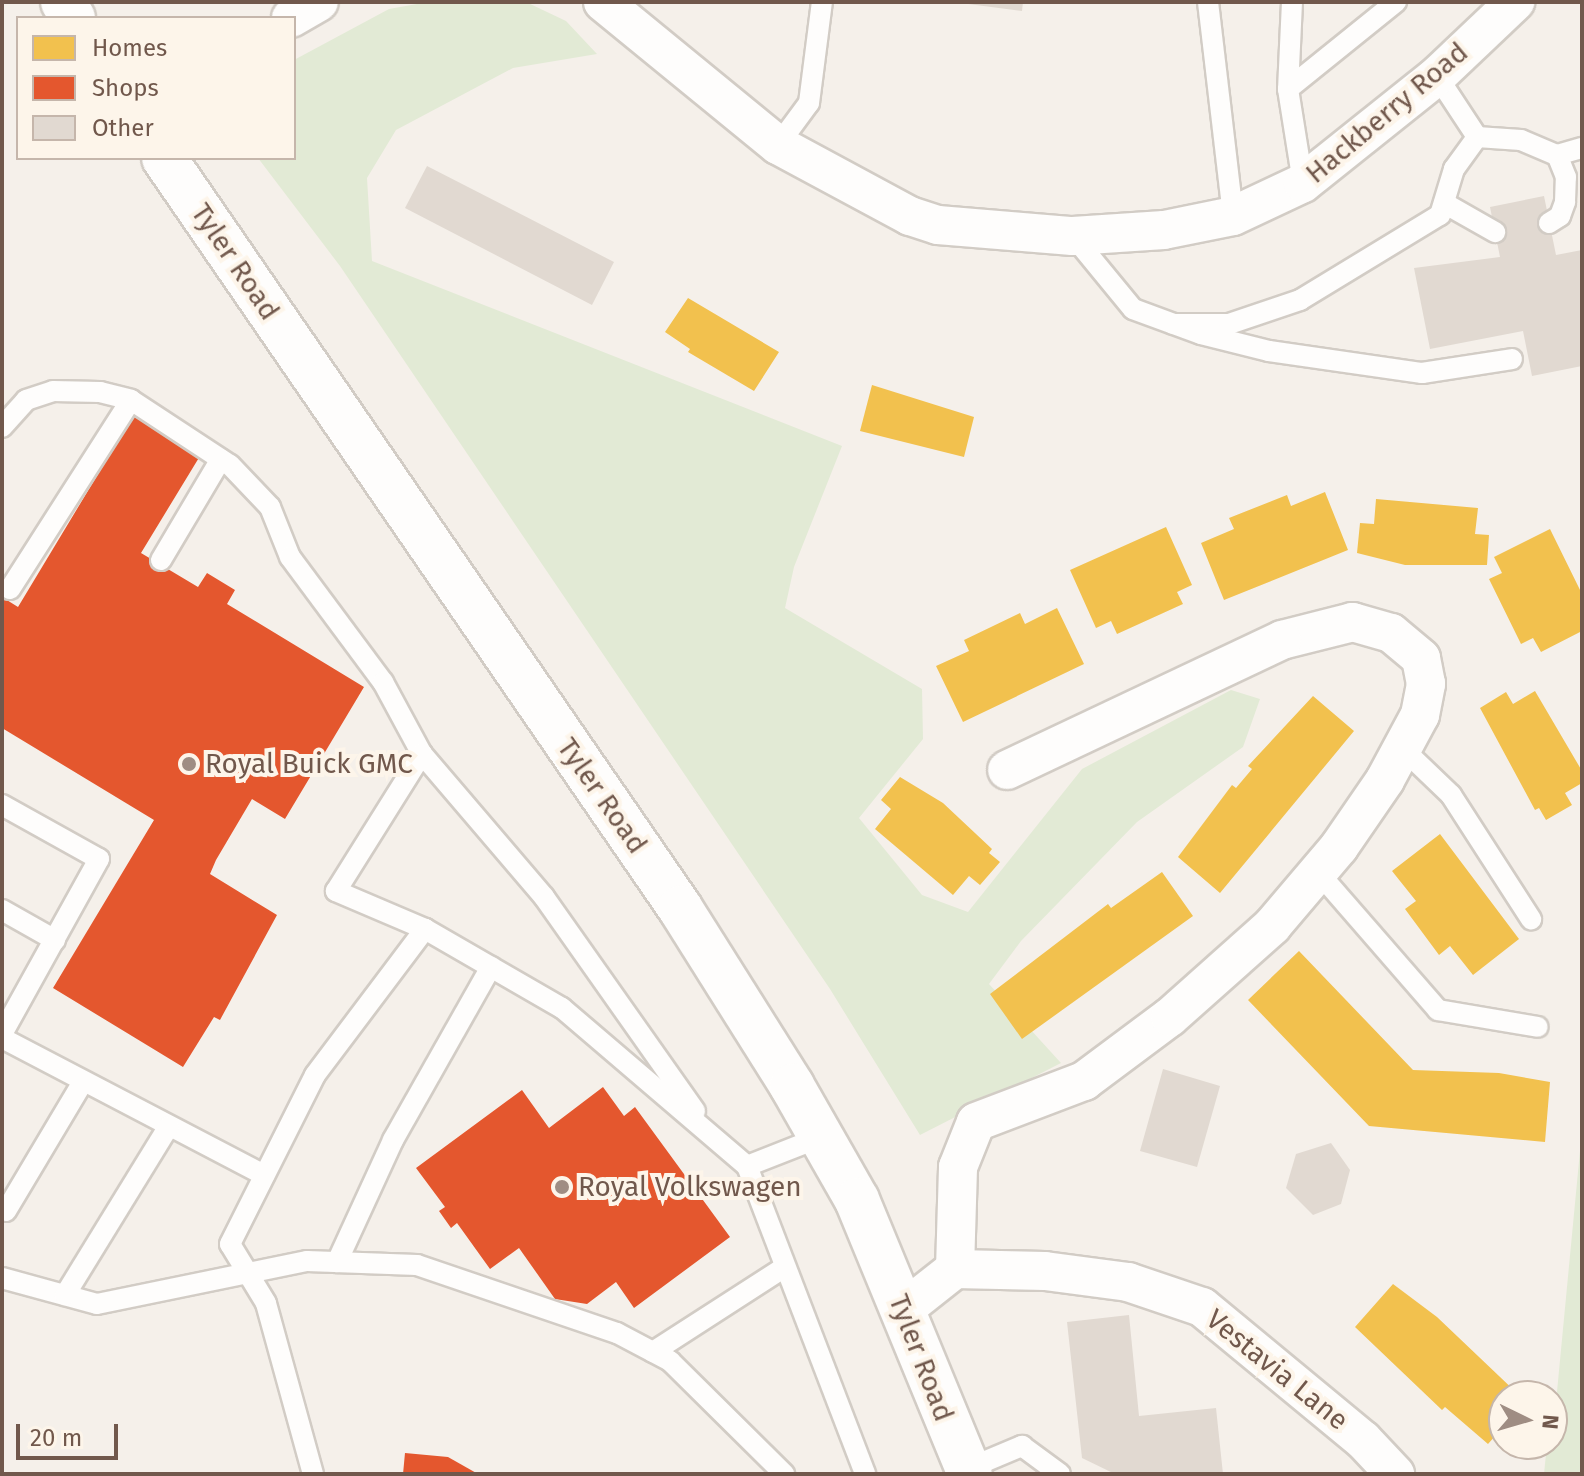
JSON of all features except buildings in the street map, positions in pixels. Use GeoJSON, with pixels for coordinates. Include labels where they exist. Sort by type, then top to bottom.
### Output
{"type":"FeatureCollection","features":[{"type":"Feature","properties":{"kind":"street"},"geometry":{"type":"LineString","coordinates":[[294,16],[319,2]]}},
{"type":"Feature","properties":{"kind":"street","name":"Hackberry Road"},"geometry":{"type":"LineString","coordinates":[[603,2],[778,145],[924,220],[1073,236],[1164,230],[1233,216],[1303,183],[1437,76],[1515,2]]}},
{"type":"Feature","properties":{"kind":"street","name":"Tyler Road"},"geometry":{"type":"LineString","coordinates":[[165,160],[680,908],[821,1137],[857,1200],[969,1472]]}},
{"type":"Feature","properties":{"kind":"street"},"geometry":{"type":"LineString","coordinates":[[903,1310],[955,1269],[958,1167],[976,1122],[1084,1081],[1182,1007],[1272,926],[1318,872],[1394,764],[1420,715],[1426,684],[1421,658],[1391,633],[1353,622],[1282,640],[1007,770]]}},
{"type":"Feature","properties":{"kind":"street","name":"Vestavia Lane"},"geometry":{"type":"LineString","coordinates":[[955,1269],[1045,1271],[1128,1282],[1202,1307],[1363,1440],[1393,1473]]}},
{"type":"Feature","properties":{"kind":"lane"},"geometry":{"type":"LineString","coordinates":[[778,145],[809,103],[822,2]]}},
{"type":"Feature","properties":{"kind":"lane"},"geometry":{"type":"LineString","coordinates":[[1208,2],[1233,216]]}},
{"type":"Feature","properties":{"kind":"lane"},"geometry":{"type":"LineString","coordinates":[[1292,2],[1288,89],[1303,183]]}},
{"type":"Feature","properties":{"kind":"lane"},"geometry":{"type":"LineString","coordinates":[[1288,89],[1396,2]]}},
{"type":"Feature","properties":{"kind":"lane"},"geometry":{"type":"LineString","coordinates":[[1437,76],[1477,137]]}},
{"type":"Feature","properties":{"kind":"lane"},"geometry":{"type":"LineString","coordinates":[[1477,137],[1521,140],[1557,155],[1582,148]]}},
{"type":"Feature","properties":{"kind":"lane"},"geometry":{"type":"LineString","coordinates":[[1173,324],[1229,324],[1300,300],[1440,215],[1454,169],[1477,137]]}},
{"type":"Feature","properties":{"kind":"lane"},"geometry":{"type":"LineString","coordinates":[[1549,223],[1560,216],[1565,202],[1566,177],[1557,155]]}},
{"type":"Feature","properties":{"kind":"lane"},"geometry":{"type":"LineString","coordinates":[[1444,203],[1495,232]]}},
{"type":"Feature","properties":{"kind":"lane"},"geometry":{"type":"LineString","coordinates":[[1073,236],[1133,309],[1173,324],[1269,351],[1422,373],[1512,359]]}},
{"type":"Feature","properties":{"kind":"lane"},"geometry":{"type":"LineString","coordinates":[[2,427],[26,400],[53,391],[100,392],[131,400],[221,459],[270,507],[290,557],[383,682],[422,754],[544,897],[719,1143]]}},
{"type":"Feature","properties":{"kind":"lane"},"geometry":{"type":"LineString","coordinates":[[10,589],[131,400]]}},
{"type":"Feature","properties":{"kind":"lane"},"geometry":{"type":"LineString","coordinates":[[161,560],[221,459]]}},
{"type":"Feature","properties":{"kind":"lane"},"geometry":{"type":"LineString","coordinates":[[422,754],[336,891],[425,929],[562,1008],[747,1166],[865,1474]]}},
{"type":"Feature","properties":{"kind":"lane"},"geometry":{"type":"LineString","coordinates":[[1394,764],[1451,795],[1531,919]]}},
{"type":"Feature","properties":{"kind":"lane"},"geometry":{"type":"LineString","coordinates":[[2,805],[99,859],[4,1029],[83,1082],[264,1175]]}},
{"type":"Feature","properties":{"kind":"lane"},"geometry":{"type":"LineString","coordinates":[[1318,872],[1438,1010],[1538,1027]]}},
{"type":"Feature","properties":{"kind":"lane"},"geometry":{"type":"LineString","coordinates":[[2,910],[55,940]]}},
{"type":"Feature","properties":{"kind":"lane"},"geometry":{"type":"LineString","coordinates":[[313,1474],[266,1303],[230,1244],[315,1075],[425,929]]}},
{"type":"Feature","properties":{"kind":"lane"},"geometry":{"type":"LineString","coordinates":[[337,1262],[393,1140],[491,967]]}},
{"type":"Feature","properties":{"kind":"lane"},"geometry":{"type":"LineString","coordinates":[[6,1211],[83,1082]]}},
{"type":"Feature","properties":{"kind":"lane"},"geometry":{"type":"LineString","coordinates":[[65,1295],[169,1126]]}},
{"type":"Feature","properties":{"kind":"lane"},"geometry":{"type":"LineString","coordinates":[[747,1166],[821,1137]]}},
{"type":"Feature","properties":{"kind":"lane"},"geometry":{"type":"LineString","coordinates":[[2,1278],[97,1304],[307,1261],[417,1265],[617,1333],[670,1361],[784,1474]]}},
{"type":"Feature","properties":{"kind":"lane"},"geometry":{"type":"LineString","coordinates":[[653,1352],[785,1267]]}},
{"type":"Feature","properties":{"kind":"lane"},"geometry":{"type":"LineString","coordinates":[[969,1472],[1022,1446],[1060,1474]]}},
{"type":"Feature","properties":{"kind":"green space"},"geometry":{"type":"Polygon","coordinates":[[[428,2],[526,2],[566,21],[597,54],[513,68],[396,130],[367,178],[372,261],[842,446],[794,567],[785,608],[922,689],[923,739],[859,818],[922,895],[968,912],[1082,769],[1231,690],[1260,699],[1243,747],[1137,822],[1021,941],[989,984],[1061,1063],[920,1135],[830,989],[340,266],[260,160],[296,160],[296,59],[389,9],[428,2]]]}},
{"type":"Feature","properties":{"kind":"green space"},"geometry":{"type":"Polygon","coordinates":[[[1582,1130],[1582,1474],[1544,1474],[1545,1460],[1568,1460],[1568,1380],[1558,1380],[1582,1130]]]}},
{"type":"Feature","properties":{"kind":"place","name":"Royal Buick GMC"},"geometry":{"type":"Point","coordinates":[189,764]}},
{"type":"Feature","properties":{"kind":"place","name":"Royal Volkswagen"},"geometry":{"type":"Point","coordinates":[562,1187]}}]}
